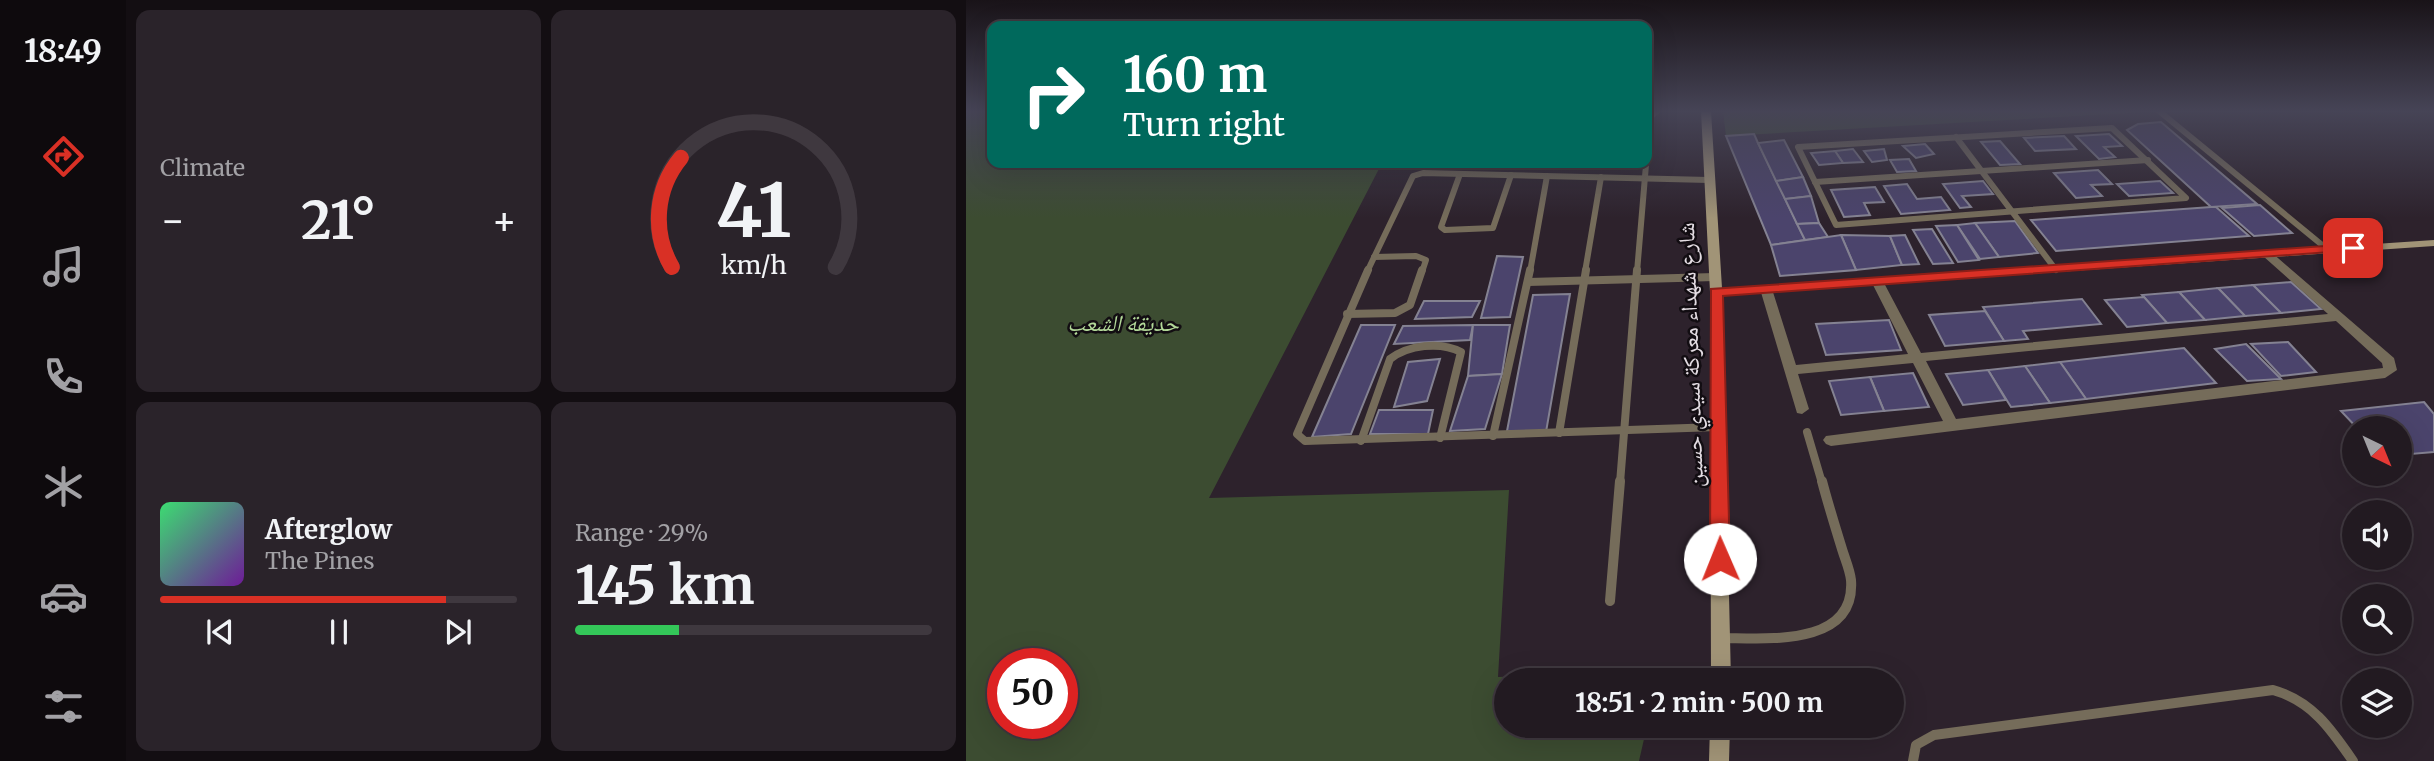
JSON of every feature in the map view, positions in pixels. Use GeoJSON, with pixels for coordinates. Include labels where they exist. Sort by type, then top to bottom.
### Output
{"type":"FeatureCollection","features":[{"type":"Feature","properties":{"kind":"main road","name":"شارع شهداء معركة سيدي حسين"},"geometry":{"type":"LineString","coordinates":[[1708,147],[1716,285],[1721,668]]}},
{"type":"Feature","properties":{"kind":"main road"},"geometry":{"type":"LineString","coordinates":[[1716,285],[1766,289],[1878,283],[2327,249],[2433,244]]}},
{"type":"Feature","properties":{"kind":"main road"},"geometry":{"type":"LineString","coordinates":[[1719,761],[1720,738]]}},
{"type":"Feature","properties":{"kind":"street"},"geometry":{"type":"LineString","coordinates":[[1830,440],[2385,373],[2390,370],[2389,361],[2267,254]]}},
{"type":"Feature","properties":{"kind":"street"},"geometry":{"type":"LineString","coordinates":[[1878,283],[1952,425]]}},
{"type":"Feature","properties":{"kind":"street"},"geometry":{"type":"LineString","coordinates":[[1766,289],[1802,409]]}},
{"type":"Feature","properties":{"kind":"street"},"geometry":{"type":"LineString","coordinates":[[1790,370],[2339,317]]}},
{"type":"Feature","properties":{"kind":"lane"},"geometry":{"type":"LineString","coordinates":[[1805,147],[1797,147],[1836,225],[2186,198],[2133,147]]}},
{"type":"Feature","properties":{"kind":"lane"},"geometry":{"type":"LineString","coordinates":[[1963,147],[2056,270]]}},
{"type":"Feature","properties":{"kind":"lane"},"geometry":{"type":"LineString","coordinates":[[2202,147],[2327,249]]}},
{"type":"Feature","properties":{"kind":"lane"},"geometry":{"type":"LineString","coordinates":[[1815,182],[2148,160]]}},
{"type":"Feature","properties":{"kind":"lane"},"geometry":{"type":"LineString","coordinates":[[1609,601],[1647,168]]}},
{"type":"Feature","properties":{"kind":"lane"},"geometry":{"type":"LineString","coordinates":[[1709,180],[1423,173],[1412,177],[1347,314],[1297,434],[1305,441],[1361,441],[1717,427]]}},
{"type":"Feature","properties":{"kind":"lane"},"geometry":{"type":"LineString","coordinates":[[1460,174],[1441,227],[1445,230],[1493,228],[1511,175]]}},
{"type":"Feature","properties":{"kind":"lane"},"geometry":{"type":"LineString","coordinates":[[1493,436],[1528,282],[1547,176]]}},
{"type":"Feature","properties":{"kind":"lane"},"geometry":{"type":"LineString","coordinates":[[1559,433],[1601,177]]}},
{"type":"Feature","properties":{"kind":"lane"},"geometry":{"type":"LineString","coordinates":[[1347,314],[1395,313],[1410,305],[1426,260],[1416,256],[1374,257]]}},
{"type":"Feature","properties":{"kind":"lane"},"geometry":{"type":"LineString","coordinates":[[1528,282],[1637,279],[1716,285]]}},
{"type":"Feature","properties":{"kind":"lane"},"geometry":{"type":"LineString","coordinates":[[1361,441],[1390,359],[1397,352],[1409,348],[1452,347],[1461,352],[1440,438]]}},
{"type":"Feature","properties":{"kind":"lane"},"geometry":{"type":"LineString","coordinates":[[1721,638],[1813,635],[1836,622],[1849,603],[1851,580],[1807,432]]}},
{"type":"Feature","properties":{"kind":"lane"},"geometry":{"type":"LineString","coordinates":[[1913,761],[1916,745],[1934,735],[2273,690],[2295,696],[2316,712],[2353,761]]}},
{"type":"Feature","properties":{"kind":"green space","name":"حديقة الشعب"},"geometry":{"type":"Polygon","coordinates":[[[966,147],[987,147],[987,168],[1379,168],[1209,498],[1509,490],[1499,668],[1494,668],[1494,738],[1644,738],[1639,761],[966,761],[966,147]]]}},
{"type":"Feature","properties":{"kind":"building"},"geometry":{"type":"Polygon","coordinates":[[[1730,147],[1760,147],[1805,240],[1771,245],[1730,147]]]}},
{"type":"Feature","properties":{"kind":"building"},"geometry":{"type":"Polygon","coordinates":[[[1760,147],[1787,147],[1803,177],[1776,181],[1760,147]]]}},
{"type":"Feature","properties":{"kind":"building"},"geometry":{"type":"Polygon","coordinates":[[[1904,147],[1927,147],[1934,154],[1916,158],[1904,147]]]}},
{"type":"Feature","properties":{"kind":"building"},"geometry":{"type":"Polygon","coordinates":[[[1985,147],[2005,147],[2020,164],[2000,165],[1985,147]]]}},
{"type":"Feature","properties":{"kind":"building"},"geometry":{"type":"Polygon","coordinates":[[[2031,147],[2074,147],[2076,149],[2035,151],[2031,147]]]}},
{"type":"Feature","properties":{"kind":"building"},"geometry":{"type":"Polygon","coordinates":[[[2087,147],[2113,147],[2104,147],[2115,157],[2099,159],[2087,147]]]}},
{"type":"Feature","properties":{"kind":"building"},"geometry":{"type":"Polygon","coordinates":[[[2145,147],[2190,147],[2257,204],[2211,207],[2145,147]]]}},
{"type":"Feature","properties":{"kind":"building"},"geometry":{"type":"Polygon","coordinates":[[[1853,149],[1863,162],[1843,163],[1835,151],[1853,149]]]}},
{"type":"Feature","properties":{"kind":"building"},"geometry":{"type":"Polygon","coordinates":[[[1884,149],[1887,160],[1872,162],[1864,151],[1884,149]]]}},
{"type":"Feature","properties":{"kind":"building"},"geometry":{"type":"Polygon","coordinates":[[[1835,151],[1843,163],[1819,165],[1811,153],[1835,151]]]}},
{"type":"Feature","properties":{"kind":"building"},"geometry":{"type":"Polygon","coordinates":[[[1909,159],[1916,171],[1897,172],[1890,160],[1909,159]]]}},
{"type":"Feature","properties":{"kind":"building"},"geometry":{"type":"Polygon","coordinates":[[[2098,170],[2112,184],[2091,185],[2102,196],[2076,198],[2054,173],[2098,170]]]}},
{"type":"Feature","properties":{"kind":"building"},"geometry":{"type":"Polygon","coordinates":[[[1803,177],[1811,196],[1785,199],[1776,181],[1803,177]]]}},
{"type":"Feature","properties":{"kind":"building"},"geometry":{"type":"Polygon","coordinates":[[[1983,181],[1993,194],[1962,196],[1971,207],[1960,208],[1943,184],[1983,181]]]}},
{"type":"Feature","properties":{"kind":"building"},"geometry":{"type":"Polygon","coordinates":[[[2160,181],[2173,193],[2129,196],[2117,184],[2160,181]]]}},
{"type":"Feature","properties":{"kind":"building"},"geometry":{"type":"Polygon","coordinates":[[[1907,184],[1917,199],[1941,197],[1950,210],[1901,214],[1884,186],[1907,184]]]}},
{"type":"Feature","properties":{"kind":"building"},"geometry":{"type":"Polygon","coordinates":[[[1875,187],[1884,202],[1864,203],[1870,215],[1844,217],[1831,190],[1875,187]]]}},
{"type":"Feature","properties":{"kind":"building"},"geometry":{"type":"Polygon","coordinates":[[[1811,196],[1819,223],[1797,224],[1785,199],[1811,196]]]}},
{"type":"Feature","properties":{"kind":"building"},"geometry":{"type":"Polygon","coordinates":[[[2260,205],[2292,233],[2254,236],[2222,208],[2260,205]]]}},
{"type":"Feature","properties":{"kind":"building"},"geometry":{"type":"Polygon","coordinates":[[[2216,207],[2249,236],[2056,251],[2031,220],[2216,207]]]}},
{"type":"Feature","properties":{"kind":"building"},"geometry":{"type":"Polygon","coordinates":[[[2015,221],[2038,253],[1999,257],[1975,223],[2015,221]]]}},
{"type":"Feature","properties":{"kind":"building"},"geometry":{"type":"Polygon","coordinates":[[[1819,223],[1828,237],[1805,240],[1797,224],[1819,223]]]}},
{"type":"Feature","properties":{"kind":"building"},"geometry":{"type":"Polygon","coordinates":[[[1975,223],[1999,257],[1980,259],[1957,225],[1975,223]]]}},
{"type":"Feature","properties":{"kind":"building"},"geometry":{"type":"Polygon","coordinates":[[[1957,225],[1979,260],[1958,262],[1936,226],[1957,225]]]}},
{"type":"Feature","properties":{"kind":"building"},"geometry":{"type":"Polygon","coordinates":[[[1932,229],[1953,263],[1933,264],[1913,230],[1932,229]]]}},
{"type":"Feature","properties":{"kind":"building"},"geometry":{"type":"Polygon","coordinates":[[[1841,235],[1890,236],[1902,265],[1856,270],[1841,235]]]}},
{"type":"Feature","properties":{"kind":"building"},"geometry":{"type":"Polygon","coordinates":[[[1841,235],[1856,270],[1780,276],[1771,245],[1841,235]]]}},
{"type":"Feature","properties":{"kind":"building"},"geometry":{"type":"Polygon","coordinates":[[[1905,235],[1919,264],[1902,265],[1890,236],[1905,235]]]}},
{"type":"Feature","properties":{"kind":"building"},"geometry":{"type":"Polygon","coordinates":[[[1497,256],[1523,257],[1510,317],[1481,318],[1497,256]]]}},
{"type":"Feature","properties":{"kind":"building"},"geometry":{"type":"Polygon","coordinates":[[[2291,282],[2321,309],[2281,313],[2253,285],[2291,282]]]}},
{"type":"Feature","properties":{"kind":"building"},"geometry":{"type":"Polygon","coordinates":[[[2253,285],[2281,313],[2245,316],[2218,288],[2253,285]]]}},
{"type":"Feature","properties":{"kind":"building"},"geometry":{"type":"Polygon","coordinates":[[[2218,288],[2245,316],[2205,320],[2179,292],[2218,288]]]}},
{"type":"Feature","properties":{"kind":"building"},"geometry":{"type":"Polygon","coordinates":[[[2179,292],[2205,320],[2167,323],[2142,295],[2179,292]]]}},
{"type":"Feature","properties":{"kind":"building"},"geometry":{"type":"Polygon","coordinates":[[[1570,294],[1546,432],[1507,431],[1533,295],[1570,294]]]}},
{"type":"Feature","properties":{"kind":"building"},"geometry":{"type":"Polygon","coordinates":[[[2144,297],[2167,323],[2127,327],[2105,300],[2144,297]]]}},
{"type":"Feature","properties":{"kind":"building"},"geometry":{"type":"Polygon","coordinates":[[[2082,299],[2101,324],[2023,331],[2028,339],[2004,341],[1983,307],[2082,299]]]}},
{"type":"Feature","properties":{"kind":"building"},"geometry":{"type":"Polygon","coordinates":[[[1424,301],[1480,301],[1472,317],[1415,319],[1424,301]]]}},
{"type":"Feature","properties":{"kind":"building"},"geometry":{"type":"Polygon","coordinates":[[[1985,311],[2004,341],[1945,346],[1929,315],[1985,311]]]}},
{"type":"Feature","properties":{"kind":"building"},"geometry":{"type":"Polygon","coordinates":[[[1889,320],[1901,350],[1826,355],[1816,324],[1889,320]]]}},
{"type":"Feature","properties":{"kind":"building"},"geometry":{"type":"Polygon","coordinates":[[[1361,325],[1395,325],[1351,434],[1312,437],[1361,325]]]}},
{"type":"Feature","properties":{"kind":"building"},"geometry":{"type":"Polygon","coordinates":[[[1473,325],[1470,340],[1394,344],[1403,326],[1473,325]]]}},
{"type":"Feature","properties":{"kind":"building"},"geometry":{"type":"Polygon","coordinates":[[[1473,325],[1510,325],[1502,374],[1468,376],[1473,325]]]}},
{"type":"Feature","properties":{"kind":"building"},"geometry":{"type":"Polygon","coordinates":[[[2288,342],[2316,372],[2281,376],[2251,344],[2288,342]]]}},
{"type":"Feature","properties":{"kind":"building"},"geometry":{"type":"Polygon","coordinates":[[[2246,344],[2281,379],[2247,381],[2215,349],[2246,344]]]}},
{"type":"Feature","properties":{"kind":"building"},"geometry":{"type":"Polygon","coordinates":[[[2184,348],[2216,383],[2086,399],[2060,362],[2184,348]]]}},
{"type":"Feature","properties":{"kind":"building"},"geometry":{"type":"Polygon","coordinates":[[[1440,359],[1427,401],[1394,407],[1408,362],[1440,359]]]}},
{"type":"Feature","properties":{"kind":"building"},"geometry":{"type":"Polygon","coordinates":[[[2060,362],[2086,399],[2050,403],[2025,366],[2060,362]]]}},
{"type":"Feature","properties":{"kind":"building"},"geometry":{"type":"Polygon","coordinates":[[[2025,366],[2050,403],[2011,407],[1988,370],[2025,366]]]}},
{"type":"Feature","properties":{"kind":"building"},"geometry":{"type":"Polygon","coordinates":[[[1988,370],[2006,400],[1963,405],[1946,374],[1988,370]]]}},
{"type":"Feature","properties":{"kind":"building"},"geometry":{"type":"Polygon","coordinates":[[[1913,373],[1929,407],[1884,411],[1870,377],[1913,373]]]}},
{"type":"Feature","properties":{"kind":"building"},"geometry":{"type":"Polygon","coordinates":[[[1502,374],[1485,429],[1450,431],[1468,376],[1502,374]]]}},
{"type":"Feature","properties":{"kind":"building"},"geometry":{"type":"Polygon","coordinates":[[[1870,377],[1884,411],[1841,415],[1829,381],[1870,377]]]}},
{"type":"Feature","properties":{"kind":"building"},"geometry":{"type":"Polygon","coordinates":[[[2424,402],[2434,414],[2434,452],[2412,454],[2412,416],[2346,416],[2341,411],[2424,402]]]}},
{"type":"Feature","properties":{"kind":"building"},"geometry":{"type":"Polygon","coordinates":[[[1379,410],[1433,410],[1428,434],[1370,434],[1379,410]]]}},
{"type":"Feature","properties":{"kind":"route"},"geometry":{"type":"LineString","coordinates":[[1720,559],[1716,292],[1878,283],[2353,248]]}}]}
